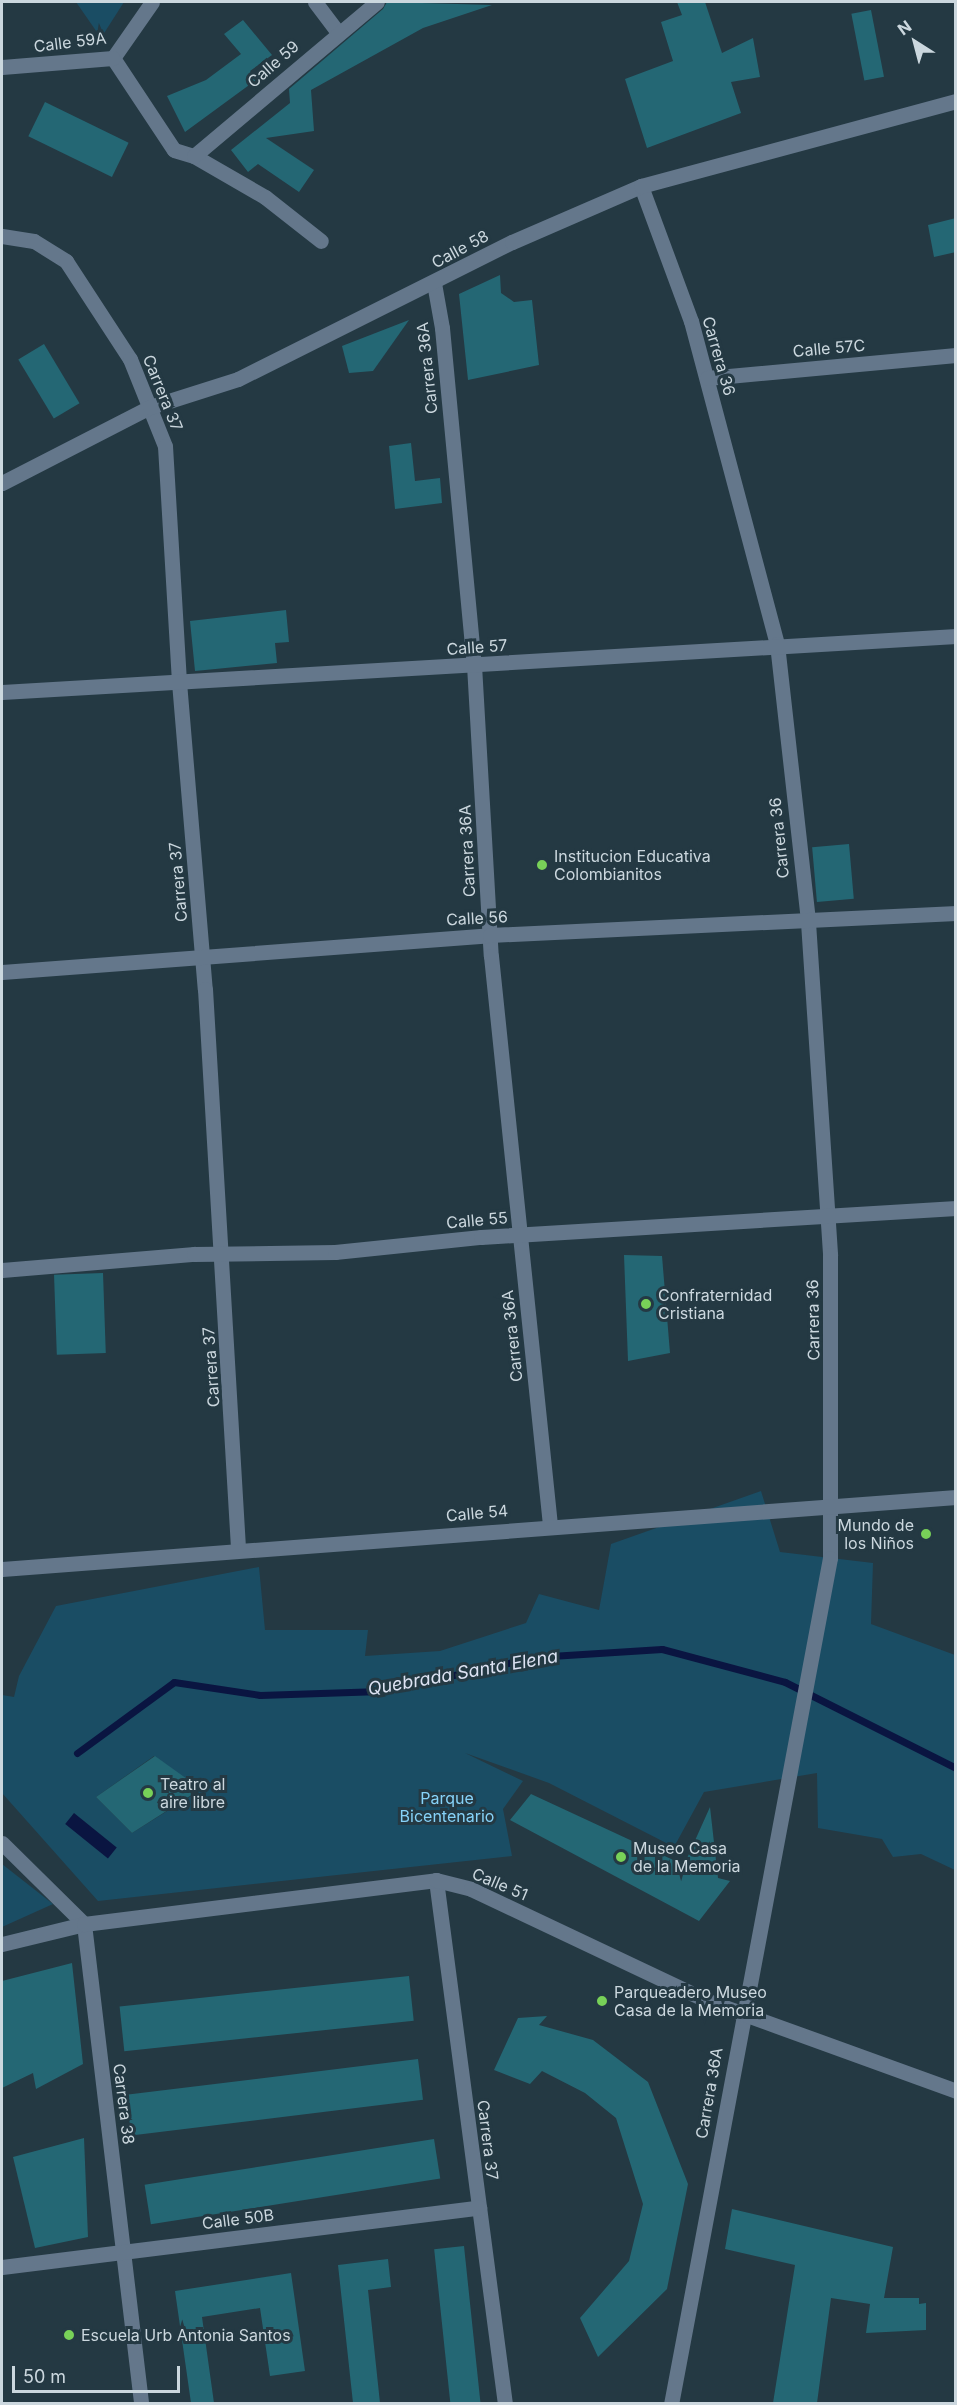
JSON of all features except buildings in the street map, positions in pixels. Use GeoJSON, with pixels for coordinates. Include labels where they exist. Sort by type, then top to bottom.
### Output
{"type":"FeatureCollection","features":[{"type":"Feature","properties":{"kind":"street","name":"Calle 59A"},"geometry":{"type":"LineString","coordinates":[[2,67],[113,58],[152,2]]}},
{"type":"Feature","properties":{"kind":"street"},"geometry":{"type":"LineString","coordinates":[[315,2],[338,32]]}},
{"type":"Feature","properties":{"kind":"street","name":"Calle 59"},"geometry":{"type":"LineString","coordinates":[[194,156],[338,32],[377,2]]}},
{"type":"Feature","properties":{"kind":"street"},"geometry":{"type":"LineString","coordinates":[[113,58],[174,150],[194,156],[265,197],[321,241]]}},
{"type":"Feature","properties":{"kind":"street","name":"Calle 58"},"geometry":{"type":"LineString","coordinates":[[2,483],[150,407],[238,379],[512,242],[641,186],[956,101]]}},
{"type":"Feature","properties":{"kind":"street","name":"Carrera 36"},"geometry":{"type":"LineString","coordinates":[[641,186],[707,378],[777,644],[808,922],[826,1216],[833,1505]]}},
{"type":"Feature","properties":{"kind":"street","name":"Carrera 37"},"geometry":{"type":"LineString","coordinates":[[2,236],[34,241],[66,261],[130,359],[165,446],[179,682],[202,955],[222,1253],[238,1548]]}},
{"type":"Feature","properties":{"kind":"street","name":"Carrera 36A"},"geometry":{"type":"LineString","coordinates":[[434,283],[442,327],[474,665],[490,935],[550,1525]]}},
{"type":"Feature","properties":{"kind":"street","name":"Calle 57C"},"geometry":{"type":"LineString","coordinates":[[707,378],[956,355]]}},
{"type":"Feature","properties":{"kind":"street","name":"Calle 57"},"geometry":{"type":"LineString","coordinates":[[2,692],[474,665],[777,644],[956,636]]}},
{"type":"Feature","properties":{"kind":"street","name":"Calle 56"},"geometry":{"type":"LineString","coordinates":[[2,972],[202,955],[490,935],[808,922],[956,913]]}},
{"type":"Feature","properties":{"kind":"street","name":"Calle 55"},"geometry":{"type":"LineString","coordinates":[[2,1270],[222,1253],[335,1252],[519,1235],[956,1208]]}},
{"type":"Feature","properties":{"kind":"street","name":"Calle 54"},"geometry":{"type":"LineString","coordinates":[[2,1569],[238,1548],[956,1497]]}},
{"type":"Feature","properties":{"kind":"street","name":"Carrera 36A"},"geometry":{"type":"LineString","coordinates":[[671,2403],[742,2013],[830,1558],[833,1505]]}},
{"type":"Feature","properties":{"kind":"street"},"geometry":{"type":"LineString","coordinates":[[2,1843],[84,1924]]}},
{"type":"Feature","properties":{"kind":"street","name":"Carrera 37"},"geometry":{"type":"LineString","coordinates":[[436,1880],[505,2403]]}},
{"type":"Feature","properties":{"kind":"street","name":"Calle 51"},"geometry":{"type":"LineString","coordinates":[[2,1944],[84,1924],[436,1880],[471,1889],[742,2013],[956,2091]]}},
{"type":"Feature","properties":{"kind":"street","name":"Carrera 38"},"geometry":{"type":"LineString","coordinates":[[84,1924],[141,2403]]}},
{"type":"Feature","properties":{"kind":"street","name":"Calle 50B"},"geometry":{"type":"LineString","coordinates":[[2,2267],[479,2208]]}},
{"type":"Feature","properties":{"kind":"green space"},"geometry":{"type":"Polygon","coordinates":[[[76,2],[124,2],[101,38],[76,2]]]}},
{"type":"Feature","properties":{"kind":"green space","name":"Parque Bicentenario"},"geometry":{"type":"Polygon","coordinates":[[[761,1491],[780,1552],[873,1563],[871,1624],[955,1655],[955,1870],[921,1854],[893,1857],[882,1839],[818,1828],[817,1773],[704,1792],[674,1847],[549,1783],[465,1753],[523,1781],[503,1809],[512,1856],[98,1901],[2,1793],[2,1695],[14,1697],[19,1676],[56,1606],[259,1567],[265,1630],[368,1630],[365,1656],[440,1651],[526,1623],[539,1594],[599,1610],[611,1544],[761,1491]],[[154,1756],[96,1797],[132,1833],[201,1790],[154,1756]]]}},
{"type":"Feature","properties":{"kind":"green space"},"geometry":{"type":"Polygon","coordinates":[[[2,1864],[53,1904],[2,1927],[2,1864]]]}},
{"type":"Feature","properties":{"kind":"shaded area"},"geometry":{"type":"Polygon","coordinates":[[[74,1813],[117,1848],[108,1858],[65,1824],[74,1813]]]}},
{"type":"Feature","properties":{"kind":"waterway","name":"Quebrada Santa Elena"},"geometry":{"type":"LineString","coordinates":[[77,1753],[174,1682],[260,1695],[381,1691],[535,1657],[662,1649],[785,1682],[956,1768]]}},
{"type":"Feature","properties":{"kind":"place","name":"Institucion Educativa Colombianitos"},"geometry":{"type":"Point","coordinates":[542,865]}},
{"type":"Feature","properties":{"kind":"place","name":"Confraternidad Cristiana"},"geometry":{"type":"Point","coordinates":[646,1304]}},
{"type":"Feature","properties":{"kind":"place","name":"Mundo de los Niños"},"geometry":{"type":"Point","coordinates":[926,1534]}},
{"type":"Feature","properties":{"kind":"place","name":"Teatro al aire libre"},"geometry":{"type":"Point","coordinates":[148,1793]}},
{"type":"Feature","properties":{"kind":"place","name":"Museo Casa de la Memoria"},"geometry":{"type":"Point","coordinates":[621,1857]}},
{"type":"Feature","properties":{"kind":"place","name":"Parqueadero Museo Casa de la Memoria"},"geometry":{"type":"Point","coordinates":[602,2001]}},
{"type":"Feature","properties":{"kind":"place","name":"Escuela Urb Antonia Santos"},"geometry":{"type":"Point","coordinates":[69,2335]}}]}
